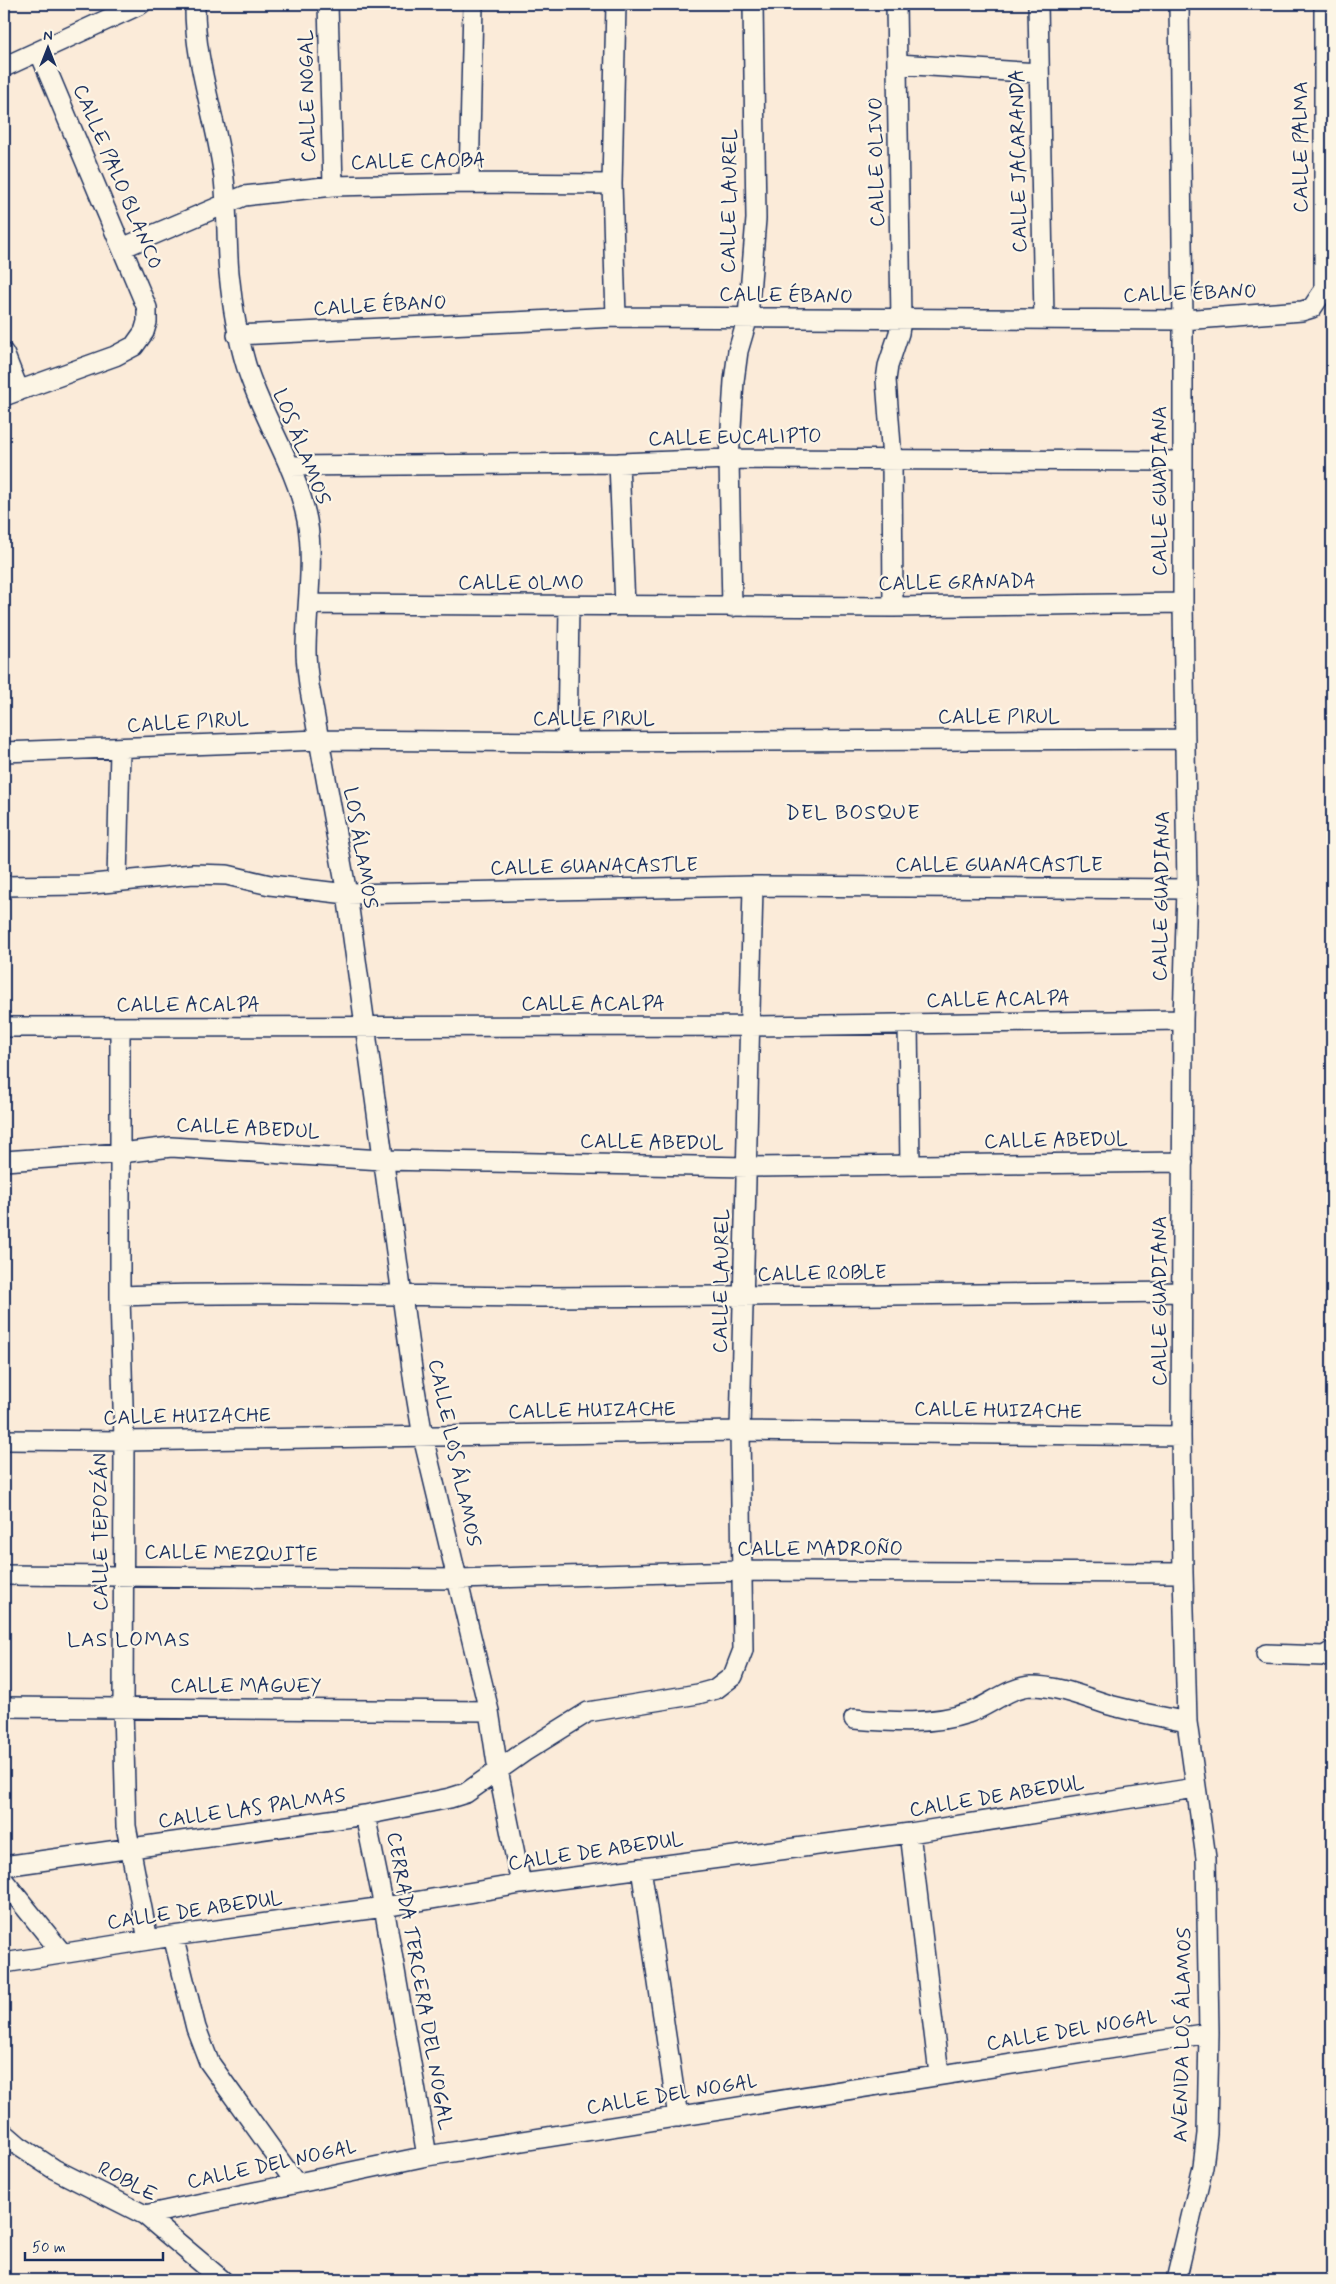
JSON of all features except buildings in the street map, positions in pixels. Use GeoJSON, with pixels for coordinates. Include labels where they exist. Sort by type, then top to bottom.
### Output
{"type":"FeatureCollection","features":[{"type":"Feature","properties":{"kind":"street"},"geometry":{"type":"LineString","coordinates":[[4,67],[141,4]]}},
{"type":"Feature","properties":{"kind":"street","name":"LOS ÁLAMOS"},"geometry":{"type":"LineString","coordinates":[[195,4],[197,51],[221,160],[227,202],[229,272],[237,335],[256,395],[289,466],[307,521],[310,542],[310,604],[306,652],[318,740],[346,894],[366,1028]]}},
{"type":"Feature","properties":{"kind":"street","name":"CALLE NOGAL"},"geometry":{"type":"LineString","coordinates":[[328,4],[333,186]]}},
{"type":"Feature","properties":{"kind":"street"},"geometry":{"type":"LineString","coordinates":[[469,182],[473,4]]}},
{"type":"Feature","properties":{"kind":"street"},"geometry":{"type":"LineString","coordinates":[[616,4],[612,184],[616,317]]}},
{"type":"Feature","properties":{"kind":"street","name":"CALLE LAUREL"},"geometry":{"type":"LineString","coordinates":[[732,607],[729,459],[734,381],[738,351],[748,317],[756,219],[753,4]]}},
{"type":"Feature","properties":{"kind":"street","name":"CALLE OLIVO"},"geometry":{"type":"LineString","coordinates":[[893,607],[892,459],[886,380],[888,366],[900,333],[901,320],[896,4]]}},
{"type":"Feature","properties":{"kind":"street","name":"CALLE JACARANDA"},"geometry":{"type":"LineString","coordinates":[[1038,4],[1044,318]]}},
{"type":"Feature","properties":{"kind":"street","name":"CALLE GUADIANA"},"geometry":{"type":"LineString","coordinates":[[1178,4],[1183,320],[1182,461],[1187,890],[1183,1020],[1181,1436],[1187,1722],[1195,1788]]}},
{"type":"Feature","properties":{"kind":"street","name":"CALLE PALMA"},"geometry":{"type":"LineString","coordinates":[[1324,290],[1326,14]]}},
{"type":"Feature","properties":{"kind":"street","name":"CALLE PALO BLANCO"},"geometry":{"type":"LineString","coordinates":[[12,394],[115,356],[134,346],[144,332],[148,322],[148,308],[39,51]]}},
{"type":"Feature","properties":{"kind":"street"},"geometry":{"type":"LineString","coordinates":[[898,64],[1039,73]]}},
{"type":"Feature","properties":{"kind":"street","name":"CALLE CAOBA"},"geometry":{"type":"LineString","coordinates":[[122,248],[244,196],[333,186],[469,182],[612,184]]}},
{"type":"Feature","properties":{"kind":"street","name":"CALLE ÉBANO"},"geometry":{"type":"LineString","coordinates":[[237,335],[616,317],[1183,320],[1302,311],[1312,308],[1324,290]]}},
{"type":"Feature","properties":{"kind":"street"},"geometry":{"type":"LineString","coordinates":[[4,353],[12,394]]}},
{"type":"Feature","properties":{"kind":"street","name":"CALLE EUCALIPTO"},"geometry":{"type":"LineString","coordinates":[[289,466],[619,463],[729,459],[1182,461]]}},
{"type":"Feature","properties":{"kind":"street"},"geometry":{"type":"LineString","coordinates":[[619,463],[624,606]]}},
{"type":"Feature","properties":{"kind":"street","name":"CALLE GRANADA"},"geometry":{"type":"LineString","coordinates":[[732,607],[1183,603]]}},
{"type":"Feature","properties":{"kind":"street","name":"CALLE OLMO"},"geometry":{"type":"LineString","coordinates":[[310,604],[732,607]]}},
{"type":"Feature","properties":{"kind":"street"},"geometry":{"type":"LineString","coordinates":[[567,742],[569,606]]}},
{"type":"Feature","properties":{"kind":"street","name":"CALLE PIRUL"},"geometry":{"type":"LineString","coordinates":[[4,752],[318,740],[567,742],[1185,739]]}},
{"type":"Feature","properties":{"kind":"street"},"geometry":{"type":"LineString","coordinates":[[116,881],[120,749]]}},
{"type":"Feature","properties":{"kind":"street","name":"CALLE GUANACASTLE"},"geometry":{"type":"LineString","coordinates":[[4,886],[83,885],[193,874],[228,875],[270,885],[346,894],[753,886],[1187,890]]}},
{"type":"Feature","properties":{"kind":"street","name":"CALLE LAUREL"},"geometry":{"type":"LineString","coordinates":[[498,1770],[588,1712],[698,1694],[716,1689],[733,1676],[743,1650],[740,1571],[740,1431],[753,886]]}},
{"type":"Feature","properties":{"kind":"street","name":"CALLE ACALPA"},"geometry":{"type":"LineString","coordinates":[[4,1027],[750,1026],[1183,1020]]}},
{"type":"Feature","properties":{"kind":"street"},"geometry":{"type":"LineString","coordinates":[[908,1024],[910,1165]]}},
{"type":"Feature","properties":{"kind":"street","name":"CALLE TEPOZÁN"},"geometry":{"type":"LineString","coordinates":[[120,1027],[120,1296],[124,1441],[122,1576],[126,1826],[129,1850],[148,1940]]}},
{"type":"Feature","properties":{"kind":"street","name":"CALLE LOS ÁLAMOS"},"geometry":{"type":"LineString","coordinates":[[366,1028],[382,1160],[423,1436],[489,1711],[498,1770],[521,1884]]}},
{"type":"Feature","properties":{"kind":"street","name":"CALLE ABEDUL"},"geometry":{"type":"LineString","coordinates":[[4,1161],[180,1147],[382,1160],[747,1167],[1183,1162]]}},
{"type":"Feature","properties":{"kind":"street","name":"CALLE ROBLE"},"geometry":{"type":"LineString","coordinates":[[120,1296],[201,1293],[403,1296],[744,1297],[1182,1292]]}},
{"type":"Feature","properties":{"kind":"street","name":"CALLE HUIZACHE"},"geometry":{"type":"LineString","coordinates":[[4,1440],[124,1441],[740,1431],[1181,1436]]}},
{"type":"Feature","properties":{"kind":"street","name":"CALLE MADROÑO"},"geometry":{"type":"LineString","coordinates":[[458,1579],[740,1571],[1183,1573]]}},
{"type":"Feature","properties":{"kind":"street","name":"CALLE MEZQUITE"},"geometry":{"type":"LineString","coordinates":[[4,1574],[458,1579]]}},
{"type":"Feature","properties":{"kind":"street"},"geometry":{"type":"LineString","coordinates":[[1266,1654],[1324,1656],[1332,1651]]}},
{"type":"Feature","properties":{"kind":"street"},"geometry":{"type":"LineString","coordinates":[[854,1719],[886,1722],[932,1720],[968,1713],[1015,1689],[1030,1686],[1066,1691],[1111,1705],[1187,1722]]}},
{"type":"Feature","properties":{"kind":"street","name":"CALLE MAGUEY"},"geometry":{"type":"LineString","coordinates":[[4,1707],[489,1711]]}},
{"type":"Feature","properties":{"kind":"street","name":"CALLE LAS PALMAS"},"geometry":{"type":"LineString","coordinates":[[4,1866],[129,1850],[365,1815],[466,1793],[498,1770]]}},
{"type":"Feature","properties":{"kind":"street","name":"CALLE DE ABEDUL"},"geometry":{"type":"LineString","coordinates":[[4,1964],[62,1953],[384,1907],[521,1884],[910,1833],[1195,1788]]}},
{"type":"Feature","properties":{"kind":"street","name":"AVENIDA LOS ÁLAMOS"},"geometry":{"type":"LineString","coordinates":[[1176,2280],[1203,2167],[1207,2134],[1209,2033],[1206,1858],[1195,1788]]}},
{"type":"Feature","properties":{"kind":"street","name":"CERRADA TERCERA DEL NOGAL"},"geometry":{"type":"LineString","coordinates":[[365,1815],[384,1907],[427,2156]]}},
{"type":"Feature","properties":{"kind":"street"},"geometry":{"type":"LineString","coordinates":[[910,1833],[939,2074]]}},
{"type":"Feature","properties":{"kind":"street"},"geometry":{"type":"LineString","coordinates":[[641,1868],[678,2117]]}},
{"type":"Feature","properties":{"kind":"street"},"geometry":{"type":"LineString","coordinates":[[4,1881],[62,1953]]}},
{"type":"Feature","properties":{"kind":"street"},"geometry":{"type":"LineString","coordinates":[[173,1936],[196,2028],[209,2062],[295,2182]]}},
{"type":"Feature","properties":{"kind":"street","name":"CALLE DEL NOGAL"},"geometry":{"type":"LineString","coordinates":[[145,2215],[295,2182],[427,2156],[1209,2033]]}},
{"type":"Feature","properties":{"kind":"street","name":"ROBLE"},"geometry":{"type":"LineString","coordinates":[[4,2133],[19,2146],[54,2169],[145,2215],[222,2280]]}},
{"type":"Feature","properties":{"kind":"district","name":"DEL BOSQUE"},"geometry":{"type":"Point","coordinates":[853,813]}},
{"type":"Feature","properties":{"kind":"district","name":"LAS LOMAS"},"geometry":{"type":"Point","coordinates":[129,1640]}}]}
